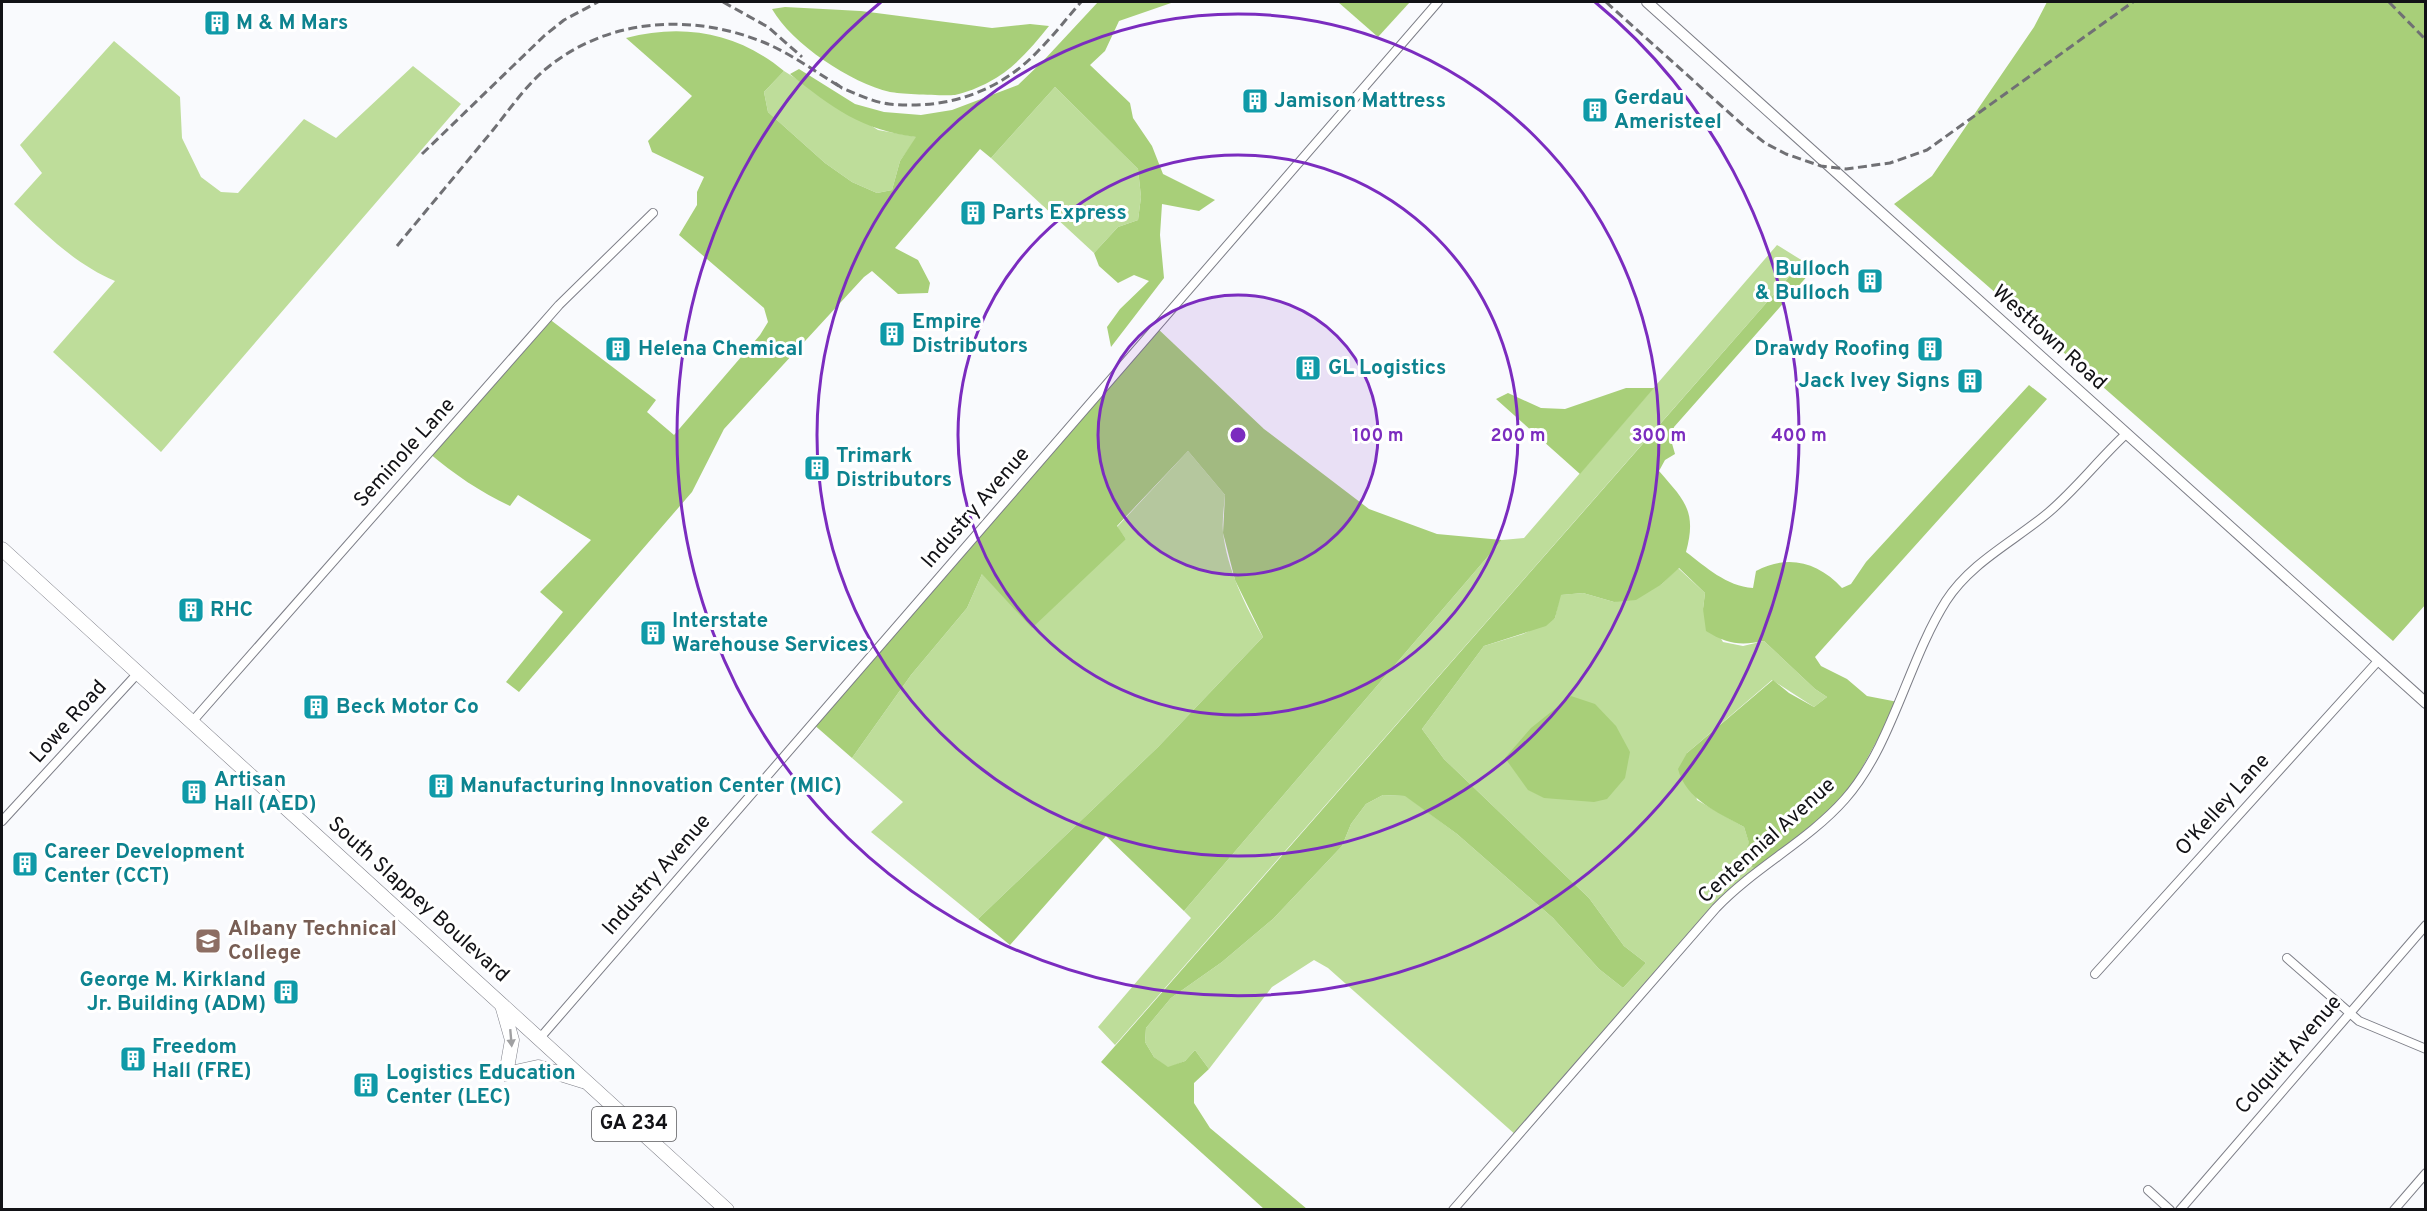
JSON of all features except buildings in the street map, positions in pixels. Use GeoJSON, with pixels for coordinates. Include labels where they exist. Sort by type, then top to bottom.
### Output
{"type":"FeatureCollection","features":[{"type":"Feature","properties":{"kind":"main road","name":"South Slappey Boulevard"},"geometry":{"type":"LineString","coordinates":[[2,549],[727,1209]]}},
{"type":"Feature","properties":{"kind":"main road"},"geometry":{"type":"LineString","coordinates":[[501,1003],[512,1040],[506,1074],[538,1067],[591,1084]]}},
{"type":"Feature","properties":{"kind":"street","name":"Industry Avenue"},"geometry":{"type":"LineString","coordinates":[[540,1038],[1438,2]]}},
{"type":"Feature","properties":{"kind":"street","name":"Westtown Road"},"geometry":{"type":"LineString","coordinates":[[1647,2],[2426,703]]}},
{"type":"Feature","properties":{"kind":"street","name":"Seminole Lane"},"geometry":{"type":"LineString","coordinates":[[191,723],[559,304],[653,213]]}},
{"type":"Feature","properties":{"kind":"street","name":"Centennial Avenue"},"geometry":{"type":"LineString","coordinates":[[1453,1209],[1716,908],[1735,889],[1811,830],[1846,797],[1867,765],[1890,721],[1929,631],[1963,579],[2072,492],[2126,434]]}},
{"type":"Feature","properties":{"kind":"street","name":"O'Kelley Lane"},"geometry":{"type":"LineString","coordinates":[[2095,974],[2378,661]]}},
{"type":"Feature","properties":{"kind":"street","name":"Lowe Road"},"geometry":{"type":"LineString","coordinates":[[2,821],[138,673]]}},
{"type":"Feature","properties":{"kind":"street","name":"Colquitt Avenue"},"geometry":{"type":"LineString","coordinates":[[2180,1209],[2426,925]]}},
{"type":"Feature","properties":{"kind":"street"},"geometry":{"type":"LineString","coordinates":[[2286,958],[2368,1027],[2426,1049]]}},
{"type":"Feature","properties":{"kind":"street"},"geometry":{"type":"LineString","coordinates":[[2394,1209],[2426,1173]]}},
{"type":"Feature","properties":{"kind":"street"},"geometry":{"type":"LineString","coordinates":[[2148,1190],[2170,1209]]}},
{"type":"Feature","properties":{"kind":"green space"},"geometry":{"type":"Polygon","coordinates":[[[1098,2],[1174,2],[1119,21],[1105,51],[1090,65],[1130,103],[1133,118],[1152,146],[1163,174],[1215,200],[1199,211],[1162,204],[1160,235],[1164,278],[1111,347],[1107,327],[1120,309],[1149,281],[1134,275],[1118,283],[1099,266],[1094,253],[1118,227],[1138,220],[1141,197],[1138,169],[1055,87],[991,158],[980,149],[895,248],[918,260],[930,283],[928,293],[898,294],[872,271],[864,277],[724,429],[692,492],[519,692],[506,682],[563,612],[540,592],[591,540],[518,495],[510,506],[499,501],[468,482],[429,453],[548,318],[656,400],[647,412],[674,435],[760,335],[768,322],[764,308],[679,235],[697,205],[697,192],[704,177],[652,152],[648,141],[692,96],[626,38],[669,31],[689,32],[729,40],[766,58],[784,71],[764,92],[768,112],[825,163],[852,182],[877,193],[892,190],[900,161],[916,137],[879,129],[848,116],[790,74],[799,69],[855,104],[884,112],[921,115],[952,110],[1018,85],[1098,2]]]}},
{"type":"Feature","properties":{"kind":"green space"},"geometry":{"type":"Polygon","coordinates":[[[1338,2],[1410,2],[1378,37],[1338,2]]]}},
{"type":"Feature","properties":{"kind":"green space"},"geometry":{"type":"Polygon","coordinates":[[[2047,2],[2425,2],[2426,604],[2393,641],[1894,204],[1932,176],[2034,27],[2047,2]]]}},
{"type":"Feature","properties":{"kind":"green space"},"geometry":{"type":"Polygon","coordinates":[[[785,7],[861,11],[992,28],[1030,24],[1049,26],[1014,64],[998,77],[981,86],[955,95],[903,93],[890,92],[858,80],[824,60],[793,35],[772,9],[785,7]]]}},
{"type":"Feature","properties":{"kind":"green space"},"geometry":{"type":"Polygon","coordinates":[[[114,41],[180,97],[182,138],[201,177],[221,192],[238,193],[304,119],[336,138],[413,66],[461,104],[161,452],[53,352],[115,281],[74,257],[14,204],[42,173],[20,145],[114,41]]]}},
{"type":"Feature","properties":{"kind":"green space"},"geometry":{"type":"Polygon","coordinates":[[[784,71],[878,130],[917,137],[900,161],[892,190],[877,193],[852,182],[825,163],[768,112],[764,92],[784,71]]]}},
{"type":"Feature","properties":{"kind":"green space"},"geometry":{"type":"Polygon","coordinates":[[[1055,87],[1138,169],[1141,197],[1138,220],[1118,227],[1094,253],[991,158],[1055,87]]]}},
{"type":"Feature","properties":{"kind":"green space"},"geometry":{"type":"Polygon","coordinates":[[[1777,245],[1803,261],[1115,1045],[1098,1027],[1191,918],[1184,911],[1502,540],[1524,538],[1777,245]]]}},
{"type":"Feature","properties":{"kind":"green space"},"geometry":{"type":"Polygon","coordinates":[[[1803,261],[1810,273],[1674,427],[1671,440],[1675,454],[1665,460],[1659,471],[1682,499],[1689,516],[1689,538],[1686,552],[1725,580],[1753,588],[1756,571],[1768,566],[1791,562],[1802,563],[1823,572],[1842,588],[1851,584],[1866,562],[2029,385],[2047,399],[1815,657],[1821,666],[1847,679],[1867,696],[1898,702],[1846,797],[1758,870],[1747,864],[1743,858],[1749,843],[1744,827],[1704,804],[1688,789],[1678,769],[1687,753],[1773,680],[1789,693],[1814,707],[1827,697],[1815,689],[1764,641],[1734,643],[1706,631],[1703,609],[1705,593],[1679,568],[1662,584],[1636,600],[1614,602],[1583,593],[1561,595],[1555,618],[1546,626],[1484,646],[1422,729],[1444,759],[1589,898],[1624,946],[1646,963],[1623,988],[1599,969],[1553,918],[1457,834],[1405,796],[1383,795],[1366,804],[1351,824],[1342,846],[1273,919],[1222,962],[1171,998],[1146,1028],[1145,1042],[1154,1057],[1168,1067],[1185,1061],[1195,1050],[1209,1069],[1194,1083],[1194,1103],[1210,1128],[1307,1209],[1264,1209],[1101,1062],[1803,261]]]}},
{"type":"Feature","properties":{"kind":"green space"},"geometry":{"type":"Polygon","coordinates":[[[1156,327],[1264,429],[1369,509],[1437,534],[1502,540],[1184,911],[1106,836],[1010,945],[978,919],[1158,747],[1263,637],[1235,580],[1223,533],[1225,495],[1188,451],[1117,526],[1126,539],[1032,628],[982,574],[967,608],[911,675],[852,758],[812,723],[1156,327]]]}},
{"type":"Feature","properties":{"kind":"green space"},"geometry":{"type":"Polygon","coordinates":[[[1626,388],[1654,388],[1580,474],[1496,399],[1508,393],[1541,408],[1565,409],[1626,388]]]}},
{"type":"Feature","properties":{"kind":"green space"},"geometry":{"type":"Polygon","coordinates":[[[1188,451],[1225,495],[1223,527],[1228,560],[1243,599],[1263,637],[1158,747],[978,919],[871,832],[903,802],[852,758],[911,675],[967,608],[982,574],[1126,539],[1117,527],[1188,451]]]}},
{"type":"Feature","properties":{"kind":"green space"},"geometry":{"type":"Polygon","coordinates":[[[1678,568],[1705,593],[1703,609],[1723,642],[1743,646],[1764,641],[1815,689],[1827,697],[1814,707],[1772,680],[1687,753],[1697,800],[1744,827],[1758,870],[1735,889],[1517,1136],[1328,968],[1314,960],[1272,987],[1209,1069],[1195,1050],[1185,1061],[1168,1068],[1154,1057],[1145,1042],[1146,1028],[1171,998],[1222,962],[1273,919],[1342,846],[1351,824],[1366,804],[1383,795],[1406,796],[1457,834],[1553,918],[1599,969],[1623,988],[1646,963],[1624,946],[1589,898],[1444,759],[1422,729],[1484,646],[1523,634],[1555,618],[1560,595],[1583,593],[1614,602],[1662,584],[1678,568]]]}},
{"type":"Feature","properties":{"kind":"green space"},"geometry":{"type":"Polygon","coordinates":[[[1571,696],[1595,704],[1616,726],[1630,752],[1625,778],[1607,799],[1594,802],[1544,798],[1528,790],[1505,758],[1531,728],[1571,696]]]}},
{"type":"Feature","properties":{"kind":"railway"},"geometry":{"type":"LineString","coordinates":[[422,154],[544,36],[564,20],[598,2]]}},
{"type":"Feature","properties":{"kind":"railway"},"geometry":{"type":"LineString","coordinates":[[723,2],[768,27],[802,57]]}},
{"type":"Feature","properties":{"kind":"railway"},"geometry":{"type":"LineString","coordinates":[[835,83],[865,98],[889,104],[931,104],[971,95],[1007,77],[1024,65],[1081,2]]}},
{"type":"Feature","properties":{"kind":"railway"},"geometry":{"type":"LineString","coordinates":[[1606,2],[1765,143],[1786,154],[1821,166],[1846,169],[1890,163],[1927,150],[2133,2]]}},
{"type":"Feature","properties":{"kind":"railway"},"geometry":{"type":"LineString","coordinates":[[2389,2],[2426,40]]}},
{"type":"Feature","properties":{"kind":"railway"},"geometry":{"type":"LineString","coordinates":[[397,246],[532,82],[571,51],[596,39],[623,30],[651,25],[679,24],[707,27],[736,33],[773,46],[842,88]]}},
{"type":"Feature","properties":{"kind":"place","name":"M & M Mars"},"geometry":{"type":"Point","coordinates":[217,23]}},
{"type":"Feature","properties":{"kind":"place","name":"Jamison Mattress"},"geometry":{"type":"Point","coordinates":[1255,101]}},
{"type":"Feature","properties":{"kind":"place","name":"Gerdau Ameristeel"},"geometry":{"type":"Point","coordinates":[1595,110]}},
{"type":"Feature","properties":{"kind":"place","name":"Parts Express"},"geometry":{"type":"Point","coordinates":[973,213]}},
{"type":"Feature","properties":{"kind":"place","name":"Bulloch & Bulloch"},"geometry":{"type":"Point","coordinates":[1870,281]}},
{"type":"Feature","properties":{"kind":"place","name":"Empire Distributors"},"geometry":{"type":"Point","coordinates":[892,334]}},
{"type":"Feature","properties":{"kind":"place","name":"Helena Chemical"},"geometry":{"type":"Point","coordinates":[618,349]}},
{"type":"Feature","properties":{"kind":"place","name":"Drawdy Roofing"},"geometry":{"type":"Point","coordinates":[1930,349]}},
{"type":"Feature","properties":{"kind":"place","name":"GL Logistics"},"geometry":{"type":"Point","coordinates":[1308,368]}},
{"type":"Feature","properties":{"kind":"place","name":"Jack Ivey Signs"},"geometry":{"type":"Point","coordinates":[1970,381]}},
{"type":"Feature","properties":{"kind":"place","name":"Trimark Distributors"},"geometry":{"type":"Point","coordinates":[817,468]}},
{"type":"Feature","properties":{"kind":"place","name":"RHC"},"geometry":{"type":"Point","coordinates":[191,610]}},
{"type":"Feature","properties":{"kind":"place","name":"Interstate Warehouse Services"},"geometry":{"type":"Point","coordinates":[653,633]}},
{"type":"Feature","properties":{"kind":"place","name":"Beck Motor Co"},"geometry":{"type":"Point","coordinates":[316,707]}},
{"type":"Feature","properties":{"kind":"place","name":"Manufacturing Innovation Center (MIC)"},"geometry":{"type":"Point","coordinates":[441,786]}},
{"type":"Feature","properties":{"kind":"place","name":"Artisan Hall (AED)"},"geometry":{"type":"Point","coordinates":[194,792]}},
{"type":"Feature","properties":{"kind":"place","name":"Career Development Center (CCT)"},"geometry":{"type":"Point","coordinates":[25,864]}},
{"type":"Feature","properties":{"kind":"place","name":"Albany Technical College"},"geometry":{"type":"Point","coordinates":[208,941]}},
{"type":"Feature","properties":{"kind":"place","name":"George M. Kirkland Jr. Building (ADM)"},"geometry":{"type":"Point","coordinates":[286,992]}},
{"type":"Feature","properties":{"kind":"place","name":"Freedom Hall (FRE)"},"geometry":{"type":"Point","coordinates":[133,1059]}},
{"type":"Feature","properties":{"kind":"place","name":"Logistics Education Center (LEC)"},"geometry":{"type":"Point","coordinates":[366,1085]}}]}
